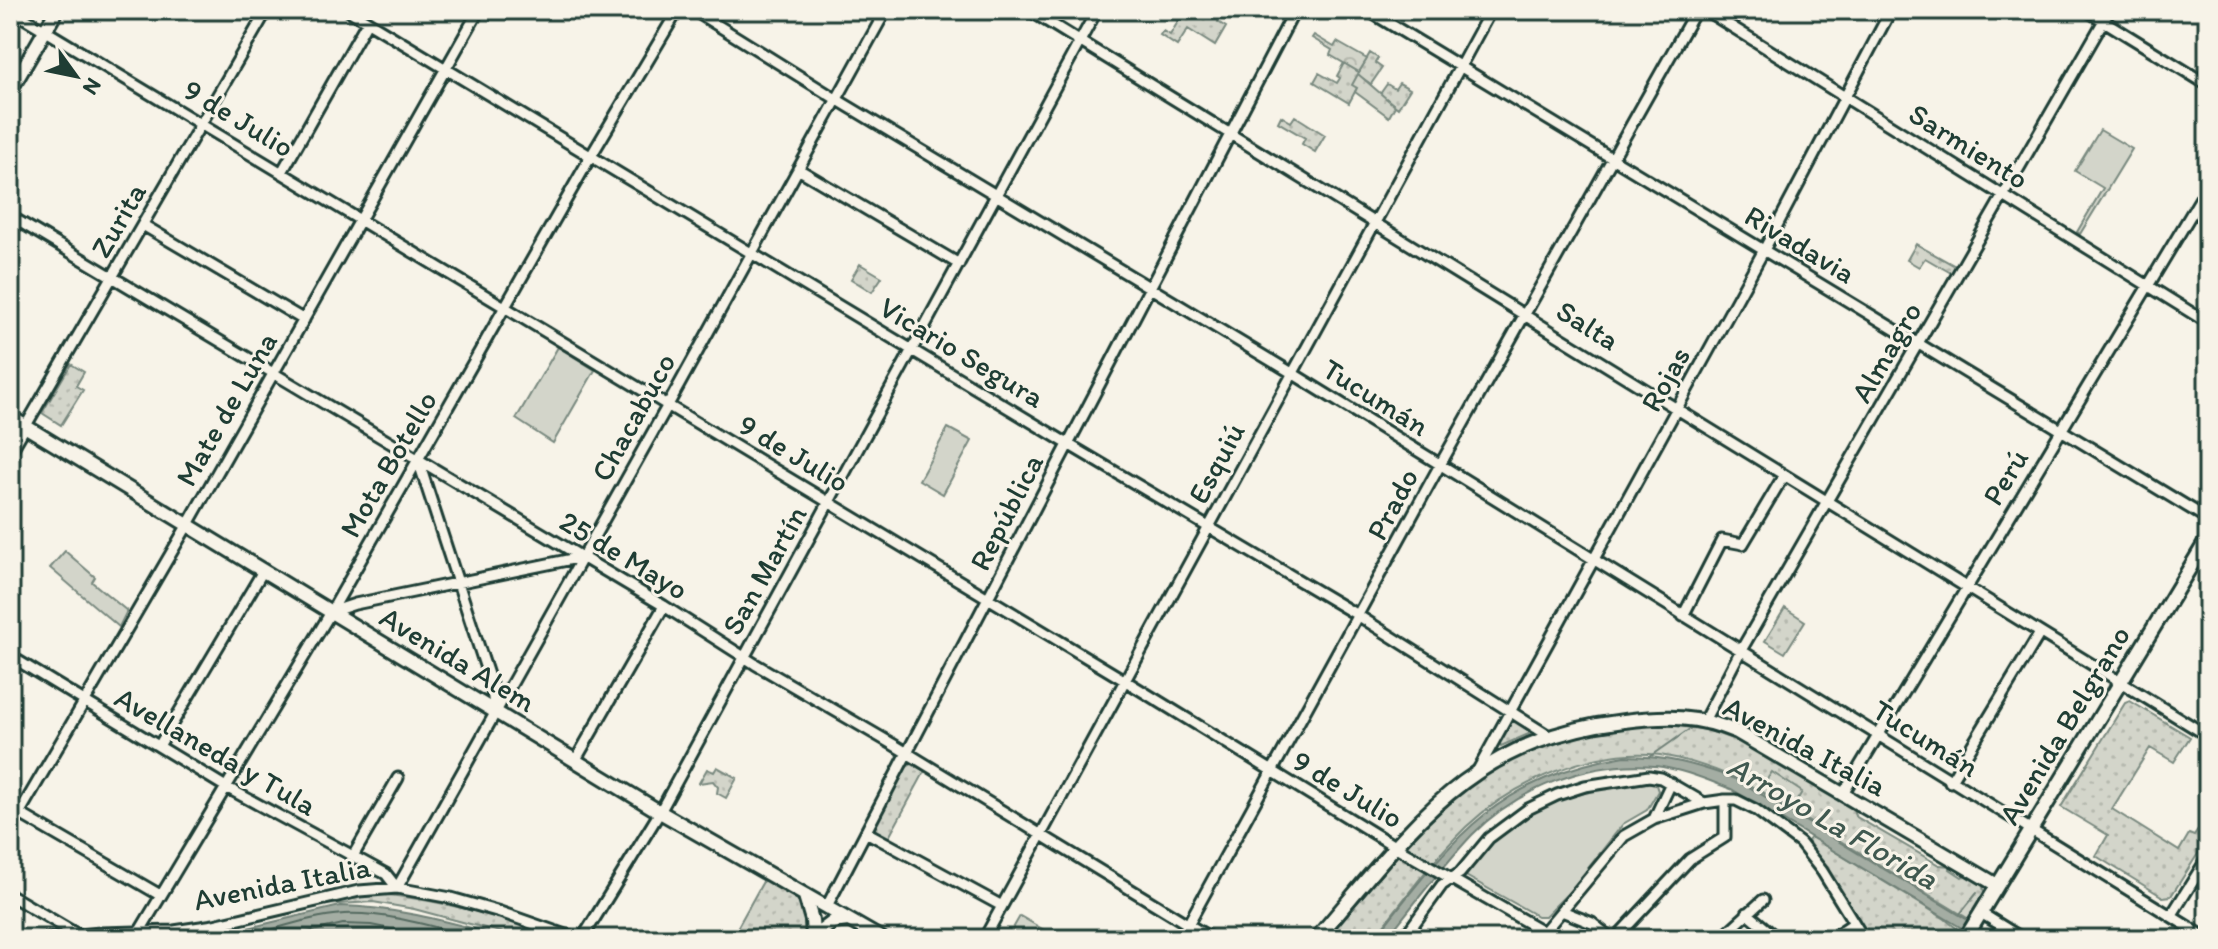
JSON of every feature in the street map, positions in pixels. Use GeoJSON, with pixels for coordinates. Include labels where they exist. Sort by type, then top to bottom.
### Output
{"type":"FeatureCollection","features":[{"type":"Feature","properties":{"kind":"main road"},"geometry":{"type":"LineString","coordinates":[[10,91],[57,10]]}},
{"type":"Feature","properties":{"kind":"main road","name":"Avenida Alem"},"geometry":{"type":"LineString","coordinates":[[10,417],[660,812],[882,939]]}},
{"type":"Feature","properties":{"kind":"main road","name":"Avenida Belgrano"},"geometry":{"type":"LineString","coordinates":[[1965,939],[2208,538]]}},
{"type":"Feature","properties":{"kind":"main road","name":"Avenida Italia"},"geometry":{"type":"LineString","coordinates":[[1316,939],[1441,799],[1478,770],[1520,747],[1549,736],[1635,720],[1705,719],[1755,741],[1997,885]]}},
{"type":"Feature","properties":{"kind":"main road"},"geometry":{"type":"LineString","coordinates":[[805,896],[812,920],[812,938]]}},
{"type":"Feature","properties":{"kind":"main road"},"geometry":{"type":"LineString","coordinates":[[812,938],[826,908]]}},
{"type":"Feature","properties":{"kind":"main road"},"geometry":{"type":"LineString","coordinates":[[812,938],[833,922],[848,920]]}},
{"type":"Feature","properties":{"kind":"street","name":"9 de Julio"},"geometry":{"type":"LineString","coordinates":[[11,10],[1124,680],[1541,935]]}},
{"type":"Feature","properties":{"kind":"street","name":"Zurita"},"geometry":{"type":"LineString","coordinates":[[10,453],[267,10]]}},
{"type":"Feature","properties":{"kind":"street","name":"Vicario Segura"},"geometry":{"type":"LineString","coordinates":[[348,10],[1359,616],[1549,736]]}},
{"type":"Feature","properties":{"kind":"street","name":"Mate de Luna"},"geometry":{"type":"LineString","coordinates":[[10,829],[14,811],[85,701],[187,526],[479,10]]}},
{"type":"Feature","properties":{"kind":"street","name":"Mota Botello"},"geometry":{"type":"LineString","coordinates":[[137,935],[331,612],[591,156],[678,10]]}},
{"type":"Feature","properties":{"kind":"street","name":"Tucumán"},"geometry":{"type":"LineString","coordinates":[[693,10],[1292,373],[2208,939]]}},
{"type":"Feature","properties":{"kind":"street","name":"Chacabuco"},"geometry":{"type":"LineString","coordinates":[[397,888],[886,10]]}},
{"type":"Feature","properties":{"kind":"street","name":"Salta"},"geometry":{"type":"LineString","coordinates":[[1029,10],[2208,736]]}},
{"type":"Feature","properties":{"kind":"street","name":"San Martín"},"geometry":{"type":"LineString","coordinates":[[580,939],[660,812],[1097,10]]}},
{"type":"Feature","properties":{"kind":"street","name":"República"},"geometry":{"type":"LineString","coordinates":[[826,908],[1295,10]]}},
{"type":"Feature","properties":{"kind":"street","name":"Rivadavia"},"geometry":{"type":"LineString","coordinates":[[1367,10],[2208,519]]}},
{"type":"Feature","properties":{"kind":"street","name":"Esquiú"},"geometry":{"type":"LineString","coordinates":[[984,939],[1491,10]]}},
{"type":"Feature","properties":{"kind":"street","name":"Prado"},"geometry":{"type":"LineString","coordinates":[[1180,939],[1440,465],[1696,10]]}},
{"type":"Feature","properties":{"kind":"street","name":"Sarmiento"},"geometry":{"type":"LineString","coordinates":[[1705,10],[2208,323]]}},
{"type":"Feature","properties":{"kind":"street","name":"Rojas"},"geometry":{"type":"LineString","coordinates":[[1478,770],[1764,250],[1891,10]]}},
{"type":"Feature","properties":{"kind":"street"},"geometry":{"type":"LineString","coordinates":[[2086,10],[2208,85]]}},
{"type":"Feature","properties":{"kind":"street","name":"Almagro"},"geometry":{"type":"LineString","coordinates":[[1705,719],[1740,652],[2110,10]]}},
{"type":"Feature","properties":{"kind":"street"},"geometry":{"type":"LineString","coordinates":[[282,172],[367,22]]}},
{"type":"Feature","properties":{"kind":"street"},"geometry":{"type":"LineString","coordinates":[[798,169],[959,264]]}},
{"type":"Feature","properties":{"kind":"street","name":"Perú"},"geometry":{"type":"LineString","coordinates":[[1843,794],[2208,186]]}},
{"type":"Feature","properties":{"kind":"street","name":"25 de Mayo"},"geometry":{"type":"LineString","coordinates":[[10,216],[664,606],[1212,939]]}},
{"type":"Feature","properties":{"kind":"street"},"geometry":{"type":"LineString","coordinates":[[143,225],[304,320]]}},
{"type":"Feature","properties":{"kind":"street"},"geometry":{"type":"LineString","coordinates":[[418,460],[491,684],[495,712]]}},
{"type":"Feature","properties":{"kind":"street"},"geometry":{"type":"LineString","coordinates":[[1683,616],[1722,540],[1743,544],[1784,475]]}},
{"type":"Feature","properties":{"kind":"street"},"geometry":{"type":"LineString","coordinates":[[331,612],[355,604],[582,557]]}},
{"type":"Feature","properties":{"kind":"street"},"geometry":{"type":"LineString","coordinates":[[159,746],[263,571]]}},
{"type":"Feature","properties":{"kind":"street"},"geometry":{"type":"LineString","coordinates":[[575,761],[664,606]]}},
{"type":"Feature","properties":{"kind":"street"},"geometry":{"type":"LineString","coordinates":[[1950,782],[2040,633]]}},
{"type":"Feature","properties":{"kind":"street","name":"Avellaneda y Tula"},"geometry":{"type":"LineString","coordinates":[[10,656],[226,787],[386,874],[397,888]]}},
{"type":"Feature","properties":{"kind":"street"},"geometry":{"type":"LineString","coordinates":[[1403,939],[1446,875],[1460,873],[1480,848],[1511,820],[1557,795],[1585,786],[1649,776],[1671,783],[1704,803]]}},
{"type":"Feature","properties":{"kind":"street"},"geometry":{"type":"LineString","coordinates":[[353,856],[398,778]]}},
{"type":"Feature","properties":{"kind":"street"},"geometry":{"type":"LineString","coordinates":[[1654,819],[1671,783]]}},
{"type":"Feature","properties":{"kind":"street"},"geometry":{"type":"LineString","coordinates":[[1562,911],[1592,923],[1613,939],[1690,859],[1725,837],[1725,800]]}},
{"type":"Feature","properties":{"kind":"street"},"geometry":{"type":"LineString","coordinates":[[1541,935],[1624,836],[1654,819],[1704,803],[1736,800],[1756,810],[1800,843],[1822,871],[1864,939]]}},
{"type":"Feature","properties":{"kind":"street"},"geometry":{"type":"LineString","coordinates":[[14,811],[160,895]]}},
{"type":"Feature","properties":{"kind":"street"},"geometry":{"type":"LineString","coordinates":[[866,832],[1002,906]]}},
{"type":"Feature","properties":{"kind":"street"},"geometry":{"type":"LineString","coordinates":[[2171,916],[2208,857]]}},
{"type":"Feature","properties":{"kind":"street","name":"Avenida Italia"},"geometry":{"type":"LineString","coordinates":[[38,939],[137,935],[214,925],[359,891],[397,888],[451,898],[580,939]]}},
{"type":"Feature","properties":{"kind":"street"},"geometry":{"type":"LineString","coordinates":[[10,895],[78,935]]}},
{"type":"Feature","properties":{"kind":"street"},"geometry":{"type":"LineString","coordinates":[[1720,939],[1763,900]]}},
{"type":"Feature","properties":{"kind":"street"},"geometry":{"type":"LineString","coordinates":[[152,909],[157,926],[164,932]]}},
{"type":"Feature","properties":{"kind":"street"},"geometry":{"type":"LineString","coordinates":[[1747,913],[1778,939]]}},
{"type":"Feature","properties":{"kind":"street"},"geometry":{"type":"LineString","coordinates":[[1979,916],[2023,939]]}},
{"type":"Feature","properties":{"kind":"street"},"geometry":{"type":"LineString","coordinates":[[1830,939],[1854,923]]}},
{"type":"Feature","properties":{"kind":"green space"},"geometry":{"type":"Polygon","coordinates":[[[1185,10],[1198,10],[1205,14],[1208,10],[1224,10],[1218,22],[1226,27],[1215,46],[1188,29],[1177,46],[1160,35],[1163,31],[1170,35],[1185,10]]]}},
{"type":"Feature","properties":{"kind":"green space"},"geometry":{"type":"Polygon","coordinates":[[[1314,35],[1334,47],[1337,42],[1367,59],[1359,72],[1330,55],[1332,50],[1312,38],[1314,35]]]}},
{"type":"Feature","properties":{"kind":"green space"},"geometry":{"type":"Polygon","coordinates":[[[1370,53],[1378,58],[1375,63],[1382,68],[1371,84],[1358,75],[1357,88],[1349,103],[1314,82],[1319,73],[1337,83],[1344,63],[1359,72],[1370,53]]]}},
{"type":"Feature","properties":{"kind":"green space"},"geometry":{"type":"Polygon","coordinates":[[[1358,74],[1395,106],[1389,117],[1355,92],[1357,88],[1352,85],[1358,74]]]}},
{"type":"Feature","properties":{"kind":"green space"},"geometry":{"type":"Polygon","coordinates":[[[1399,83],[1410,89],[1398,108],[1380,94],[1387,84],[1395,89],[1399,83]]]}},
{"type":"Feature","properties":{"kind":"green space"},"geometry":{"type":"Polygon","coordinates":[[[1281,116],[1291,122],[1295,116],[1325,135],[1315,152],[1302,144],[1305,138],[1278,122],[1281,116]]]}},
{"type":"Feature","properties":{"kind":"green space"},"geometry":{"type":"Polygon","coordinates":[[[2100,130],[2132,149],[2080,234],[2077,232],[2103,188],[2075,171],[2100,130]]]}},
{"type":"Feature","properties":{"kind":"green space"},"geometry":{"type":"Polygon","coordinates":[[[1916,244],[1955,266],[1951,273],[1925,258],[1919,267],[1907,260],[1916,244]]]}},
{"type":"Feature","properties":{"kind":"green space"},"geometry":{"type":"Polygon","coordinates":[[[860,264],[882,277],[872,292],[851,279],[860,264]]]}},
{"type":"Feature","properties":{"kind":"green space"},"geometry":{"type":"Polygon","coordinates":[[[558,347],[595,370],[553,443],[516,419],[558,347]]]}},
{"type":"Feature","properties":{"kind":"green space"},"geometry":{"type":"Polygon","coordinates":[[[71,364],[84,372],[76,386],[83,390],[61,425],[42,413],[71,364]]]}},
{"type":"Feature","properties":{"kind":"green space"},"geometry":{"type":"Polygon","coordinates":[[[948,428],[972,441],[943,494],[919,480],[948,428]]]}},
{"type":"Feature","properties":{"kind":"green space"},"geometry":{"type":"Polygon","coordinates":[[[65,551],[95,577],[92,582],[127,611],[119,627],[50,568],[65,551]]]}},
{"type":"Feature","properties":{"kind":"green space"},"geometry":{"type":"Polygon","coordinates":[[[1785,608],[1805,621],[1785,653],[1765,641],[1785,608]]]}},
{"type":"Feature","properties":{"kind":"green space"},"geometry":{"type":"Polygon","coordinates":[[[2130,701],[2190,737],[2174,762],[2150,748],[2112,809],[2179,851],[2189,834],[2194,836],[2208,815],[2208,838],[2171,896],[2163,897],[2096,856],[2108,835],[2061,807],[2125,703],[2130,701]]]}},
{"type":"Feature","properties":{"kind":"green space"},"geometry":{"type":"Polygon","coordinates":[[[1513,719],[1532,730],[1531,733],[1501,746],[1498,741],[1513,719]]]}},
{"type":"Feature","properties":{"kind":"green space"},"geometry":{"type":"Polygon","coordinates":[[[1663,724],[1707,730],[1749,745],[1853,808],[1855,816],[1939,865],[1951,866],[1950,869],[1962,877],[1965,874],[1983,885],[1984,894],[1969,919],[1747,784],[1689,761],[1634,754],[1582,762],[1531,782],[1507,796],[1453,840],[1373,939],[1326,939],[1436,815],[1487,773],[1533,749],[1569,737],[1663,724]]]}},
{"type":"Feature","properties":{"kind":"green space"},"geometry":{"type":"Polygon","coordinates":[[[912,764],[925,771],[888,839],[875,833],[874,827],[905,768],[912,764]]]}},
{"type":"Feature","properties":{"kind":"green space"},"geometry":{"type":"Polygon","coordinates":[[[717,767],[737,778],[726,798],[717,793],[718,787],[713,781],[699,783],[707,769],[714,772],[717,767]]]}},
{"type":"Feature","properties":{"kind":"green space"},"geometry":{"type":"Polygon","coordinates":[[[1772,772],[1802,792],[1791,810],[1760,790],[1772,772]]]}},
{"type":"Feature","properties":{"kind":"green space"},"geometry":{"type":"Polygon","coordinates":[[[1655,782],[1658,791],[1647,810],[1623,824],[1570,891],[1545,916],[1537,916],[1464,875],[1504,832],[1548,805],[1597,790],[1655,782]]]}},
{"type":"Feature","properties":{"kind":"green space"},"geometry":{"type":"Polygon","coordinates":[[[1811,837],[1945,919],[1961,932],[1957,938],[1870,939],[1808,841],[1811,837]]]}},
{"type":"Feature","properties":{"kind":"green space"},"geometry":{"type":"Polygon","coordinates":[[[346,860],[378,876],[327,886],[346,860]]]}},
{"type":"Feature","properties":{"kind":"green space"},"geometry":{"type":"Polygon","coordinates":[[[765,878],[792,895],[805,909],[808,918],[803,939],[731,939],[765,878]]]}},
{"type":"Feature","properties":{"kind":"green space"},"geometry":{"type":"Polygon","coordinates":[[[377,894],[471,910],[562,939],[526,939],[414,909],[373,902],[321,905],[377,894]]]}},
{"type":"Feature","properties":{"kind":"green space"},"geometry":{"type":"Polygon","coordinates":[[[1020,916],[1051,934],[1048,939],[1008,937],[1020,916]]]}},
{"type":"Feature","properties":{"kind":"water"},"geometry":{"type":"Polygon","coordinates":[[[1625,756],[1682,762],[1736,779],[1999,939],[1980,939],[1731,789],[1675,770],[1630,765],[1581,773],[1556,781],[1533,791],[1490,818],[1439,873],[1386,939],[1374,939],[1427,872],[1479,819],[1541,780],[1580,766],[1625,756]]]}},
{"type":"Feature","properties":{"kind":"water"},"geometry":{"type":"Polygon","coordinates":[[[340,906],[405,913],[512,939],[185,939],[340,906]]]}},
{"type":"Feature","properties":{"kind":"waterway"},"geometry":{"type":"LineString","coordinates":[[1650,757],[1694,726]]}},
{"type":"Feature","properties":{"kind":"waterway"},"geometry":{"type":"LineString","coordinates":[[1960,914],[1977,893]]}},
{"type":"Feature","properties":{"kind":"water label","name":"Arroyo La Florida"},"geometry":{"type":"Point","coordinates":[1833,822]}}]}
